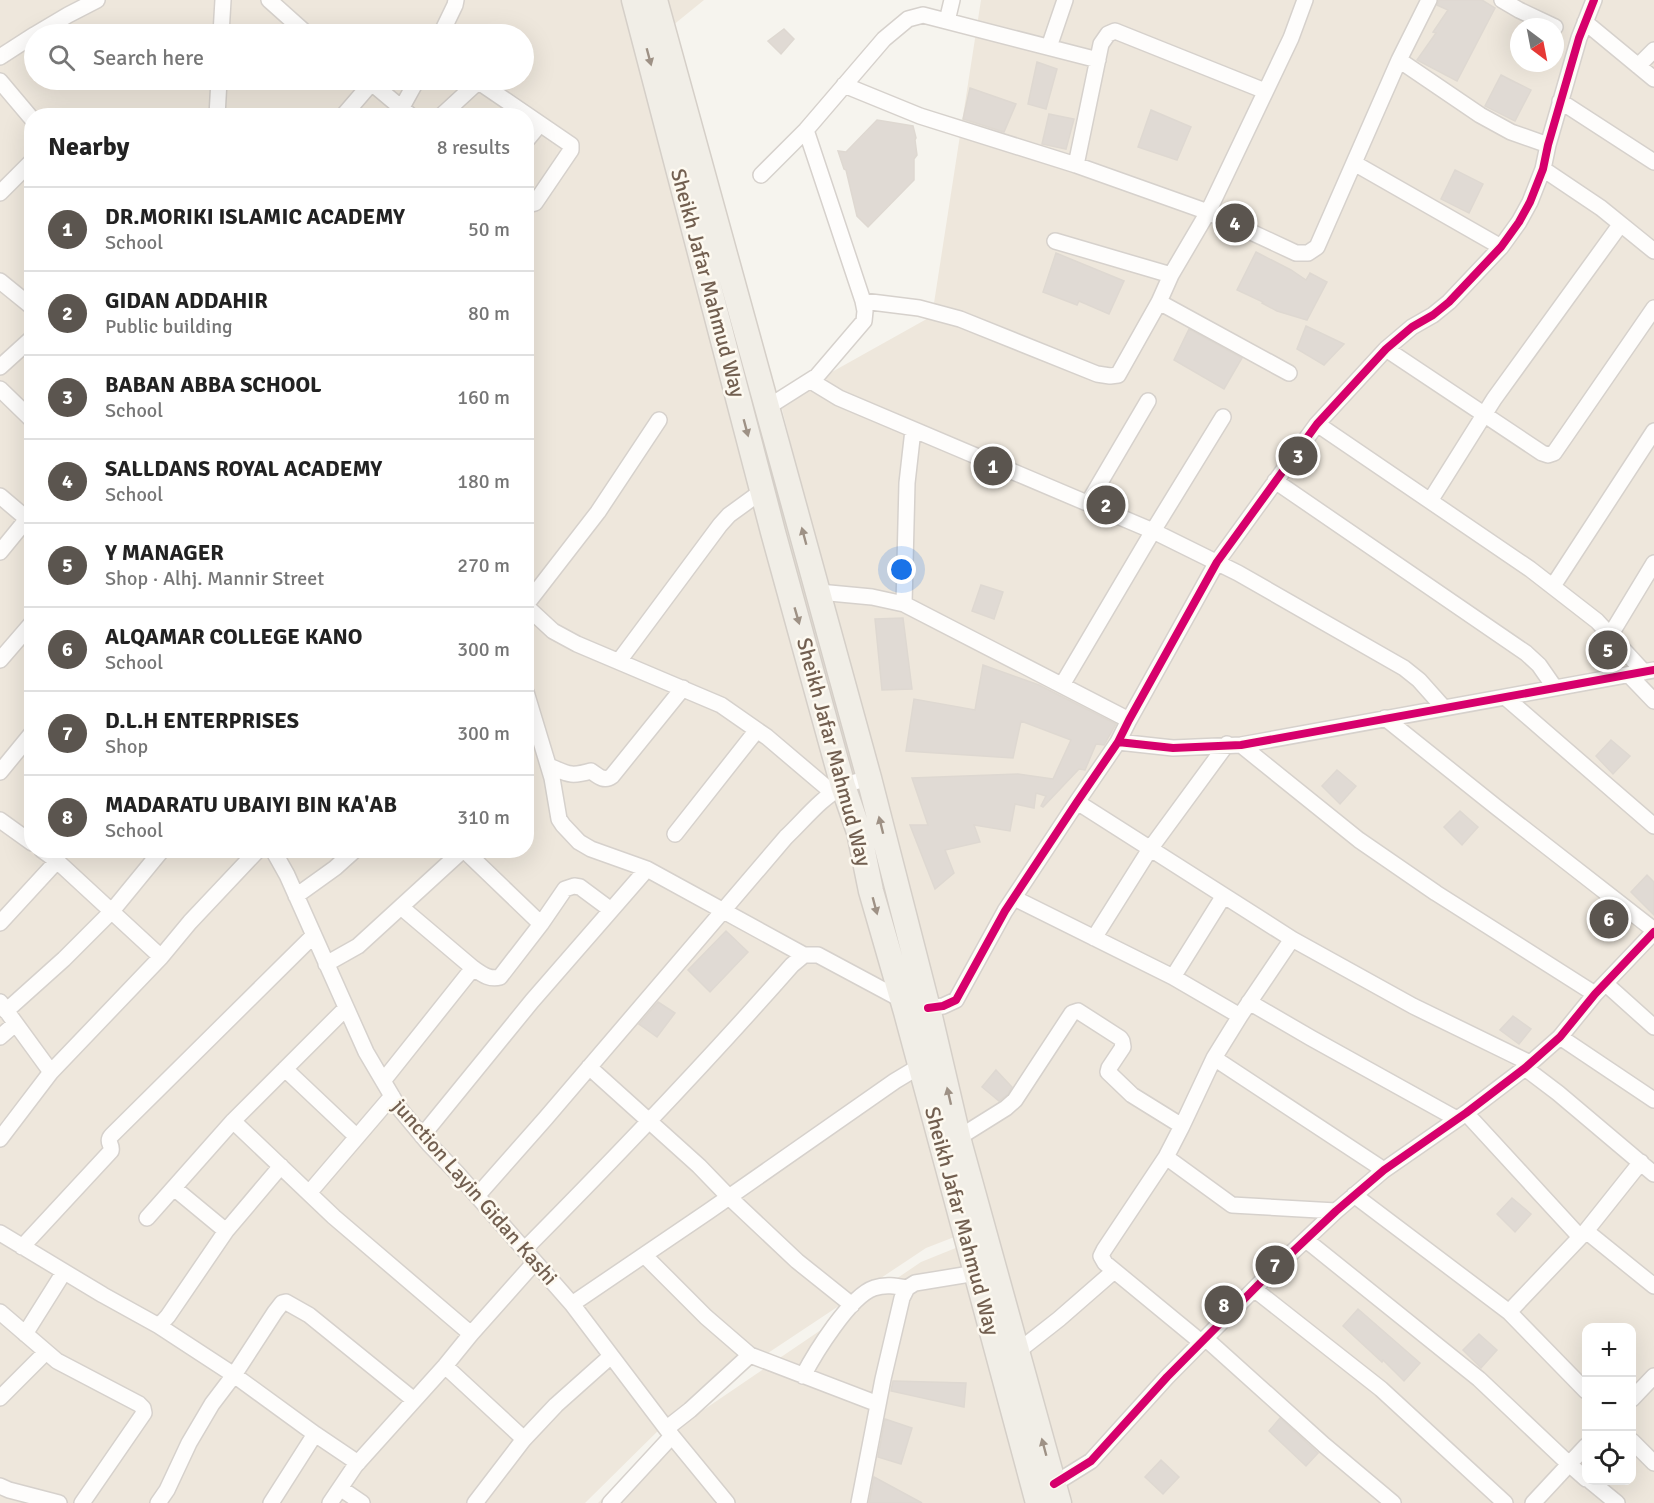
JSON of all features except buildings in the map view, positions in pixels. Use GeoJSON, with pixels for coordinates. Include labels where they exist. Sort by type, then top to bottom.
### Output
{"type":"FeatureCollection","features":[{"type":"Feature","properties":{"kind":"main road","name":"Sheikh Jafar Mahmud Way"},"geometry":{"type":"LineString","coordinates":[[634,0],[838,790],[859,832],[871,891],[1038,1503]]}},
{"type":"Feature","properties":{"kind":"main road","name":"Sheikh Jafar Mahmud Way"},"geometry":{"type":"LineString","coordinates":[[655,0],[869,778],[928,1008],[958,1138],[1056,1493]]}},
{"type":"Feature","properties":{"kind":"street"},"geometry":{"type":"LineString","coordinates":[[53,24],[97,0]]}},
{"type":"Feature","properties":{"kind":"street"},"geometry":{"type":"LineString","coordinates":[[222,24],[223,0]]}},
{"type":"Feature","properties":{"kind":"street"},"geometry":{"type":"LineString","coordinates":[[269,0],[296,24]]}},
{"type":"Feature","properties":{"kind":"street"},"geometry":{"type":"LineString","coordinates":[[446,24],[456,0]]}},
{"type":"Feature","properties":{"kind":"street"},"geometry":{"type":"LineString","coordinates":[[947,21],[952,0]]}},
{"type":"Feature","properties":{"kind":"street"},"geometry":{"type":"LineString","coordinates":[[1049,47],[1065,0]]}},
{"type":"Feature","properties":{"kind":"street"},"geometry":{"type":"LineString","coordinates":[[863,301],[919,308],[960,319],[1097,374],[1118,375],[1159,302],[1171,275],[1209,212],[1291,38],[1305,0]]}},
{"type":"Feature","properties":{"kind":"street"},"geometry":{"type":"LineString","coordinates":[[844,85],[920,116],[1076,165],[1209,212],[1296,253],[1308,253],[1317,247],[1399,60],[1429,0]]}},
{"type":"Feature","properties":{"kind":"street"},"geometry":{"type":"LineString","coordinates":[[1502,0],[1536,18]]}},
{"type":"Feature","properties":{"kind":"street"},"geometry":{"type":"LineString","coordinates":[[928,1008],[943,1006],[956,1000],[1014,898],[1118,742],[1217,562],[1317,424],[1386,349],[1412,327],[1433,315],[1449,302],[1501,247],[1519,222],[1543,169],[1579,38],[1594,0]]}},
{"type":"Feature","properties":{"kind":"street"},"geometry":{"type":"LineString","coordinates":[[761,175],[806,130],[884,39],[908,19],[923,15],[1098,60]]}},
{"type":"Feature","properties":{"kind":"street"},"geometry":{"type":"LineString","coordinates":[[1585,22],[1654,79]]}},
{"type":"Feature","properties":{"kind":"street"},"geometry":{"type":"LineString","coordinates":[[1076,165],[1101,44],[1108,34],[1115,31],[1265,91]]}},
{"type":"Feature","properties":{"kind":"street"},"geometry":{"type":"LineString","coordinates":[[1564,31],[1579,38]]}},
{"type":"Feature","properties":{"kind":"street"},"geometry":{"type":"LineString","coordinates":[[0,57],[24,42]]}},
{"type":"Feature","properties":{"kind":"street"},"geometry":{"type":"LineString","coordinates":[[1638,66],[1654,50]]}},
{"type":"Feature","properties":{"kind":"street"},"geometry":{"type":"LineString","coordinates":[[1399,60],[1480,115],[1511,132],[1548,145]]}},
{"type":"Feature","properties":{"kind":"street"},"geometry":{"type":"LineString","coordinates":[[0,81],[24,110]]}},
{"type":"Feature","properties":{"kind":"street"},"geometry":{"type":"LineString","coordinates":[[217,108],[218,90]]}},
{"type":"Feature","properties":{"kind":"street"},"geometry":{"type":"LineString","coordinates":[[350,108],[365,90]]}},
{"type":"Feature","properties":{"kind":"street"},"geometry":{"type":"LineString","coordinates":[[380,90],[401,108]]}},
{"type":"Feature","properties":{"kind":"street"},"geometry":{"type":"LineString","coordinates":[[407,108],[414,90]]}},
{"type":"Feature","properties":{"kind":"street"},"geometry":{"type":"LineString","coordinates":[[449,108],[467,90]]}},
{"type":"Feature","properties":{"kind":"street"},"geometry":{"type":"LineString","coordinates":[[491,90],[517,108]]}},
{"type":"Feature","properties":{"kind":"street"},"geometry":{"type":"LineString","coordinates":[[1560,101],[1654,162]]}},
{"type":"Feature","properties":{"kind":"street"},"geometry":{"type":"LineString","coordinates":[[534,120],[571,145],[571,150],[534,203]]}},
{"type":"Feature","properties":{"kind":"street"},"geometry":{"type":"LineString","coordinates":[[534,131],[540,124]]}},
{"type":"Feature","properties":{"kind":"street"},"geometry":{"type":"LineString","coordinates":[[768,407],[811,381],[864,321],[863,301],[806,130]]}},
{"type":"Feature","properties":{"kind":"street"},"geometry":{"type":"LineString","coordinates":[[1354,163],[1501,247]]}},
{"type":"Feature","properties":{"kind":"street"},"geometry":{"type":"LineString","coordinates":[[0,193],[24,169]]}},
{"type":"Feature","properties":{"kind":"street"},"geometry":{"type":"LineString","coordinates":[[1543,169],[1601,208],[1654,251]]}},
{"type":"Feature","properties":{"kind":"street"},"geometry":{"type":"LineString","coordinates":[[1430,501],[1485,414],[1620,225]]}},
{"type":"Feature","properties":{"kind":"street"},"geometry":{"type":"LineString","coordinates":[[1055,241],[1171,275]]}},
{"type":"Feature","properties":{"kind":"street"},"geometry":{"type":"LineString","coordinates":[[0,281],[24,299]]}},
{"type":"Feature","properties":{"kind":"street"},"geometry":{"type":"LineString","coordinates":[[1159,302],[1289,374]]}},
{"type":"Feature","properties":{"kind":"street"},"geometry":{"type":"LineString","coordinates":[[1386,349],[1548,455],[1554,453],[1654,308]]}},
{"type":"Feature","properties":{"kind":"street"},"geometry":{"type":"LineString","coordinates":[[0,367],[24,345]]}},
{"type":"Feature","properties":{"kind":"street"},"geometry":{"type":"LineString","coordinates":[[811,381],[839,398],[1153,531],[1217,562],[1404,668],[1419,680],[1444,708]]}},
{"type":"Feature","properties":{"kind":"street"},"geometry":{"type":"LineString","coordinates":[[0,389],[24,412]]}},
{"type":"Feature","properties":{"kind":"street"},"geometry":{"type":"LineString","coordinates":[[1088,503],[1148,401]]}},
{"type":"Feature","properties":{"kind":"street"},"geometry":{"type":"LineString","coordinates":[[1062,686],[1223,417]]}},
{"type":"Feature","properties":{"kind":"street"},"geometry":{"type":"LineString","coordinates":[[534,595],[598,512],[659,420]]}},
{"type":"Feature","properties":{"kind":"street"},"geometry":{"type":"LineString","coordinates":[[1317,424],[1530,569],[1597,621],[1611,634],[1642,672],[1654,701]]}},
{"type":"Feature","properties":{"kind":"street"},"geometry":{"type":"LineString","coordinates":[[904,604],[907,483],[913,430]]}},
{"type":"Feature","properties":{"kind":"street"},"geometry":{"type":"LineString","coordinates":[[1553,586],[1654,431]]}},
{"type":"Feature","properties":{"kind":"street"},"geometry":{"type":"LineString","coordinates":[[1275,481],[1526,653],[1539,665],[1555,688]]}},
{"type":"Feature","properties":{"kind":"street"},"geometry":{"type":"LineString","coordinates":[[619,661],[720,525],[729,515],[762,491]]}},
{"type":"Feature","properties":{"kind":"street"},"geometry":{"type":"LineString","coordinates":[[0,496],[24,517]]}},
{"type":"Feature","properties":{"kind":"street"},"geometry":{"type":"LineString","coordinates":[[0,552],[24,526]]}},
{"type":"Feature","properties":{"kind":"street"},"geometry":{"type":"LineString","coordinates":[[1611,634],[1654,563]]}},
{"type":"Feature","properties":{"kind":"street"},"geometry":{"type":"LineString","coordinates":[[819,592],[872,597],[904,604],[1129,720]]}},
{"type":"Feature","properties":{"kind":"street"},"geometry":{"type":"LineString","coordinates":[[534,613],[553,631],[592,651],[721,705],[838,790]]}},
{"type":"Feature","properties":{"kind":"street"},"geometry":{"type":"LineString","coordinates":[[0,660],[24,632]]}},
{"type":"Feature","properties":{"kind":"street"},"geometry":{"type":"LineString","coordinates":[[1118,742],[1173,748],[1234,745],[1642,672]]}},
{"type":"Feature","properties":{"kind":"street"},"geometry":{"type":"LineString","coordinates":[[549,766],[570,775],[591,771],[604,779],[609,779],[682,688]]}},
{"type":"Feature","properties":{"kind":"street"},"geometry":{"type":"LineString","coordinates":[[1505,698],[1654,826]]}},
{"type":"Feature","properties":{"kind":"street"},"geometry":{"type":"LineString","coordinates":[[534,718],[549,766],[559,819],[579,842],[591,849],[646,869],[804,955],[818,955],[902,1000]]}},
{"type":"Feature","properties":{"kind":"street"},"geometry":{"type":"LineString","coordinates":[[1056,1493],[1091,1461],[1203,1340],[1336,1210],[1384,1170],[1462,1116],[1527,1066],[1560,1037],[1600,989],[1653,935],[1385,718]]}},
{"type":"Feature","properties":{"kind":"street"},"geometry":{"type":"LineString","coordinates":[[675,834],[757,730]]}},
{"type":"Feature","properties":{"kind":"street"},"geometry":{"type":"LineString","coordinates":[[0,772],[24,743]]}},
{"type":"Feature","properties":{"kind":"street"},"geometry":{"type":"LineString","coordinates":[[1094,938],[1150,849],[1234,745]]}},
{"type":"Feature","properties":{"kind":"street"},"geometry":{"type":"LineString","coordinates":[[1234,745],[1359,840],[1437,893],[1600,989],[1654,1027]]}},
{"type":"Feature","properties":{"kind":"street"},"geometry":{"type":"LineString","coordinates":[[477,1196],[786,837],[826,798],[838,790],[869,778]]}},
{"type":"Feature","properties":{"kind":"street"},"geometry":{"type":"LineString","coordinates":[[1077,802],[1292,939],[1527,1066],[1654,1174]]}},
{"type":"Feature","properties":{"kind":"street"},"geometry":{"type":"LineString","coordinates":[[0,820],[24,837]]}},
{"type":"Feature","properties":{"kind":"street"},"geometry":{"type":"LineString","coordinates":[[53,858],[161,957]]}},
{"type":"Feature","properties":{"kind":"street"},"geometry":{"type":"LineString","coordinates":[[0,1037],[7,1012],[112,911],[155,858]]}},
{"type":"Feature","properties":{"kind":"street"},"geometry":{"type":"LineString","coordinates":[[0,1138],[51,1072],[161,957],[190,922],[250,858]]}},
{"type":"Feature","properties":{"kind":"street","name":"junction Layin Gidan Kashi"},"geometry":{"type":"LineString","coordinates":[[277,858],[366,1052],[399,1108],[572,1304],[727,1503]]}},
{"type":"Feature","properties":{"kind":"street"},"geometry":{"type":"LineString","coordinates":[[296,896],[346,858]]}},
{"type":"Feature","properties":{"kind":"street"},"geometry":{"type":"LineString","coordinates":[[326,964],[358,946],[455,858]]}},
{"type":"Feature","properties":{"kind":"street"},"geometry":{"type":"LineString","coordinates":[[472,858],[541,924]]}},
{"type":"Feature","properties":{"kind":"street"},"geometry":{"type":"LineString","coordinates":[[0,923],[57,861]]}},
{"type":"Feature","properties":{"kind":"street"},"geometry":{"type":"LineString","coordinates":[[422,1136],[532,1001],[646,869]]}},
{"type":"Feature","properties":{"kind":"street"},"geometry":{"type":"LineString","coordinates":[[401,907],[473,968],[493,979],[500,977],[566,890],[574,886],[580,887],[611,910]]}},
{"type":"Feature","properties":{"kind":"street"},"geometry":{"type":"LineString","coordinates":[[1173,977],[1223,897]]}},
{"type":"Feature","properties":{"kind":"street"},"geometry":{"type":"LineString","coordinates":[[1014,898],[1173,977],[1240,1016]]}},
{"type":"Feature","properties":{"kind":"street"},"geometry":{"type":"LineString","coordinates":[[22,1247],[111,1151],[112,1146],[108,1142],[111,1135],[313,936]]}},
{"type":"Feature","properties":{"kind":"street"},"geometry":{"type":"LineString","coordinates":[[1292,939],[1214,1058],[1166,1157],[1101,1256],[1114,1271],[1203,1340],[1393,1503]]}},
{"type":"Feature","properties":{"kind":"street"},"geometry":{"type":"LineString","coordinates":[[330,1503],[358,1463],[445,1366],[530,1256],[792,965],[804,955]]}},
{"type":"Feature","properties":{"kind":"street"},"geometry":{"type":"LineString","coordinates":[[383,1081],[473,968]]}},
{"type":"Feature","properties":{"kind":"street"},"geometry":{"type":"LineString","coordinates":[[1249,1002],[1311,1038],[1462,1116],[1583,1234],[1654,1286]]}},
{"type":"Feature","properties":{"kind":"street"},"geometry":{"type":"LineString","coordinates":[[147,1218],[233,1121],[346,1008]]}},
{"type":"Feature","properties":{"kind":"street"},"geometry":{"type":"LineString","coordinates":[[958,1138],[1016,1100],[1072,1013],[1078,1011],[1122,1041],[1123,1047],[1108,1072],[1132,1095],[1182,1126]]}},
{"type":"Feature","properties":{"kind":"street"},"geometry":{"type":"LineString","coordinates":[[7,1012],[51,1072]]}},
{"type":"Feature","properties":{"kind":"street"},"geometry":{"type":"LineString","coordinates":[[1560,1037],[1654,1100]]}},
{"type":"Feature","properties":{"kind":"street"},"geometry":{"type":"LineString","coordinates":[[1214,1058],[1384,1170]]}},
{"type":"Feature","properties":{"kind":"street"},"geometry":{"type":"LineString","coordinates":[[572,1304],[920,1066]]}},
{"type":"Feature","properties":{"kind":"street"},"geometry":{"type":"LineString","coordinates":[[588,1067],[699,1166],[797,1261],[852,1305]]}},
{"type":"Feature","properties":{"kind":"street"},"geometry":{"type":"LineString","coordinates":[[285,1069],[357,1137]]}},
{"type":"Feature","properties":{"kind":"street"},"geometry":{"type":"LineString","coordinates":[[309,1193],[392,1096]]}},
{"type":"Feature","properties":{"kind":"street"},"geometry":{"type":"LineString","coordinates":[[233,1121],[334,1217],[471,1334]]}},
{"type":"Feature","properties":{"kind":"street"},"geometry":{"type":"LineString","coordinates":[[1166,1157],[1232,1205],[1336,1210]]}},
{"type":"Feature","properties":{"kind":"street"},"geometry":{"type":"LineString","coordinates":[[1509,1312],[1583,1234],[1641,1162]]}},
{"type":"Feature","properties":{"kind":"street"},"geometry":{"type":"LineString","coordinates":[[159,1326],[226,1231],[281,1166]]}},
{"type":"Feature","properties":{"kind":"street"},"geometry":{"type":"LineString","coordinates":[[174,1188],[226,1231]]}},
{"type":"Feature","properties":{"kind":"street"},"geometry":{"type":"LineString","coordinates":[[1354,1195],[1509,1312],[1582,1386]]}},
{"type":"Feature","properties":{"kind":"street"},"geometry":{"type":"LineString","coordinates":[[0,1233],[159,1326],[234,1375],[358,1463]]}},
{"type":"Feature","properties":{"kind":"street"},"geometry":{"type":"LineString","coordinates":[[1306,1240],[1479,1379],[1582,1475]]}},
{"type":"Feature","properties":{"kind":"street"},"geometry":{"type":"LineString","coordinates":[[644,1255],[706,1317],[750,1355],[878,1404]]}},
{"type":"Feature","properties":{"kind":"street"},"geometry":{"type":"LineString","coordinates":[[1017,1352],[1114,1271]]}},
{"type":"Feature","properties":{"kind":"street"},"geometry":{"type":"LineString","coordinates":[[25,1334],[64,1272]]}},
{"type":"Feature","properties":{"kind":"street"},"geometry":{"type":"LineString","coordinates":[[859,1503],[878,1404],[902,1298],[907,1288],[915,1283],[976,1273]]}},
{"type":"Feature","properties":{"kind":"street"},"geometry":{"type":"LineString","coordinates":[[803,1376],[814,1355],[852,1305],[869,1290],[892,1286],[907,1288]]}},
{"type":"Feature","properties":{"kind":"street"},"geometry":{"type":"LineString","coordinates":[[1254,1289],[1381,1389],[1505,1503]]}},
{"type":"Feature","properties":{"kind":"street"},"geometry":{"type":"LineString","coordinates":[[158,1503],[212,1404],[282,1303],[286,1302],[309,1315],[414,1400]]}},
{"type":"Feature","properties":{"kind":"street"},"geometry":{"type":"LineString","coordinates":[[0,1312],[57,1361],[143,1408],[144,1413],[82,1503]]}},
{"type":"Feature","properties":{"kind":"street"},"geometry":{"type":"LineString","coordinates":[[0,1398],[46,1352]]}},
{"type":"Feature","properties":{"kind":"street"},"geometry":{"type":"LineString","coordinates":[[610,1503],[690,1410],[750,1355]]}},
{"type":"Feature","properties":{"kind":"street"},"geometry":{"type":"LineString","coordinates":[[475,1503],[525,1439],[556,1405],[611,1356]]}},
{"type":"Feature","properties":{"kind":"street"},"geometry":{"type":"LineString","coordinates":[[445,1366],[525,1439]]}},
{"type":"Feature","properties":{"kind":"street"},"geometry":{"type":"LineString","coordinates":[[1636,1396],[1654,1376]]}},
{"type":"Feature","properties":{"kind":"street"},"geometry":{"type":"LineString","coordinates":[[271,1503],[315,1434]]}},
{"type":"Feature","properties":{"kind":"street"},"geometry":{"type":"LineString","coordinates":[[1636,1445],[1654,1462]]}},
{"type":"Feature","properties":{"kind":"street"},"geometry":{"type":"LineString","coordinates":[[1533,1503],[1582,1451]]}},
{"type":"Feature","properties":{"kind":"street"},"geometry":{"type":"LineString","coordinates":[[1594,1485],[1617,1503]]}},
{"type":"Feature","properties":{"kind":"street"},"geometry":{"type":"LineString","coordinates":[[0,1486],[58,1503]]}},
{"type":"Feature","properties":{"kind":"street"},"geometry":{"type":"LineString","coordinates":[[340,1488],[362,1503]]}},
{"type":"Feature","properties":{"kind":"shaded area"},"geometry":{"type":"Polygon","coordinates":[[[0,0],[704,0],[672,26],[975,1229],[926,1248],[672,1417],[585,1503],[0,1503],[0,0]]]}},
{"type":"Feature","properties":{"kind":"shaded area"},"geometry":{"type":"Polygon","coordinates":[[[981,0],[1654,0],[1654,1503],[598,1503],[671,1432],[921,1262],[988,1235],[780,401],[932,316],[981,0]]]}},
{"type":"Feature","properties":{"kind":"cycle path"},"geometry":{"type":"LineString","coordinates":[[1118,742],[1217,562],[1317,424],[1386,349],[1412,327],[1433,315],[1449,302],[1501,247],[1519,222],[1543,169],[1579,38],[1594,0]]}},
{"type":"Feature","properties":{"kind":"cycle path"},"geometry":{"type":"LineString","coordinates":[[928,1008],[943,1006],[956,1000],[1005,911],[1118,742],[1173,748],[1241,745],[1654,670]]}},
{"type":"Feature","properties":{"kind":"cycle path"},"geometry":{"type":"LineString","coordinates":[[1054,1484],[1091,1461],[1167,1377],[1266,1277],[1336,1211],[1384,1170],[1466,1113],[1525,1068],[1560,1037],[1595,994],[1654,932]]}},
{"type":"Feature","properties":{"kind":"place","name":"SALLDANS ROYAL ACADEMY"},"geometry":{"type":"Point","coordinates":[1235,223]}},
{"type":"Feature","properties":{"kind":"place","name":"BABAN ABBA SCHOOL"},"geometry":{"type":"Point","coordinates":[1298,456]}},
{"type":"Feature","properties":{"kind":"place","name":"DR.MORIKI ISLAMIC ACADEMY"},"geometry":{"type":"Point","coordinates":[993,466]}},
{"type":"Feature","properties":{"kind":"place","name":"GIDAN ADDAHIR"},"geometry":{"type":"Point","coordinates":[1106,505]}},
{"type":"Feature","properties":{"kind":"place","name":"Y MANAGER"},"geometry":{"type":"Point","coordinates":[1608,650]}},
{"type":"Feature","properties":{"kind":"place","name":"ALQAMAR COLLEGE KANO"},"geometry":{"type":"Point","coordinates":[1609,919]}},
{"type":"Feature","properties":{"kind":"place","name":"D.L.H ENTERPRISES"},"geometry":{"type":"Point","coordinates":[1275,1265]}},
{"type":"Feature","properties":{"kind":"place","name":"MADARATU UBAIYI BIN KA'AB"},"geometry":{"type":"Point","coordinates":[1224,1305]}}]}
